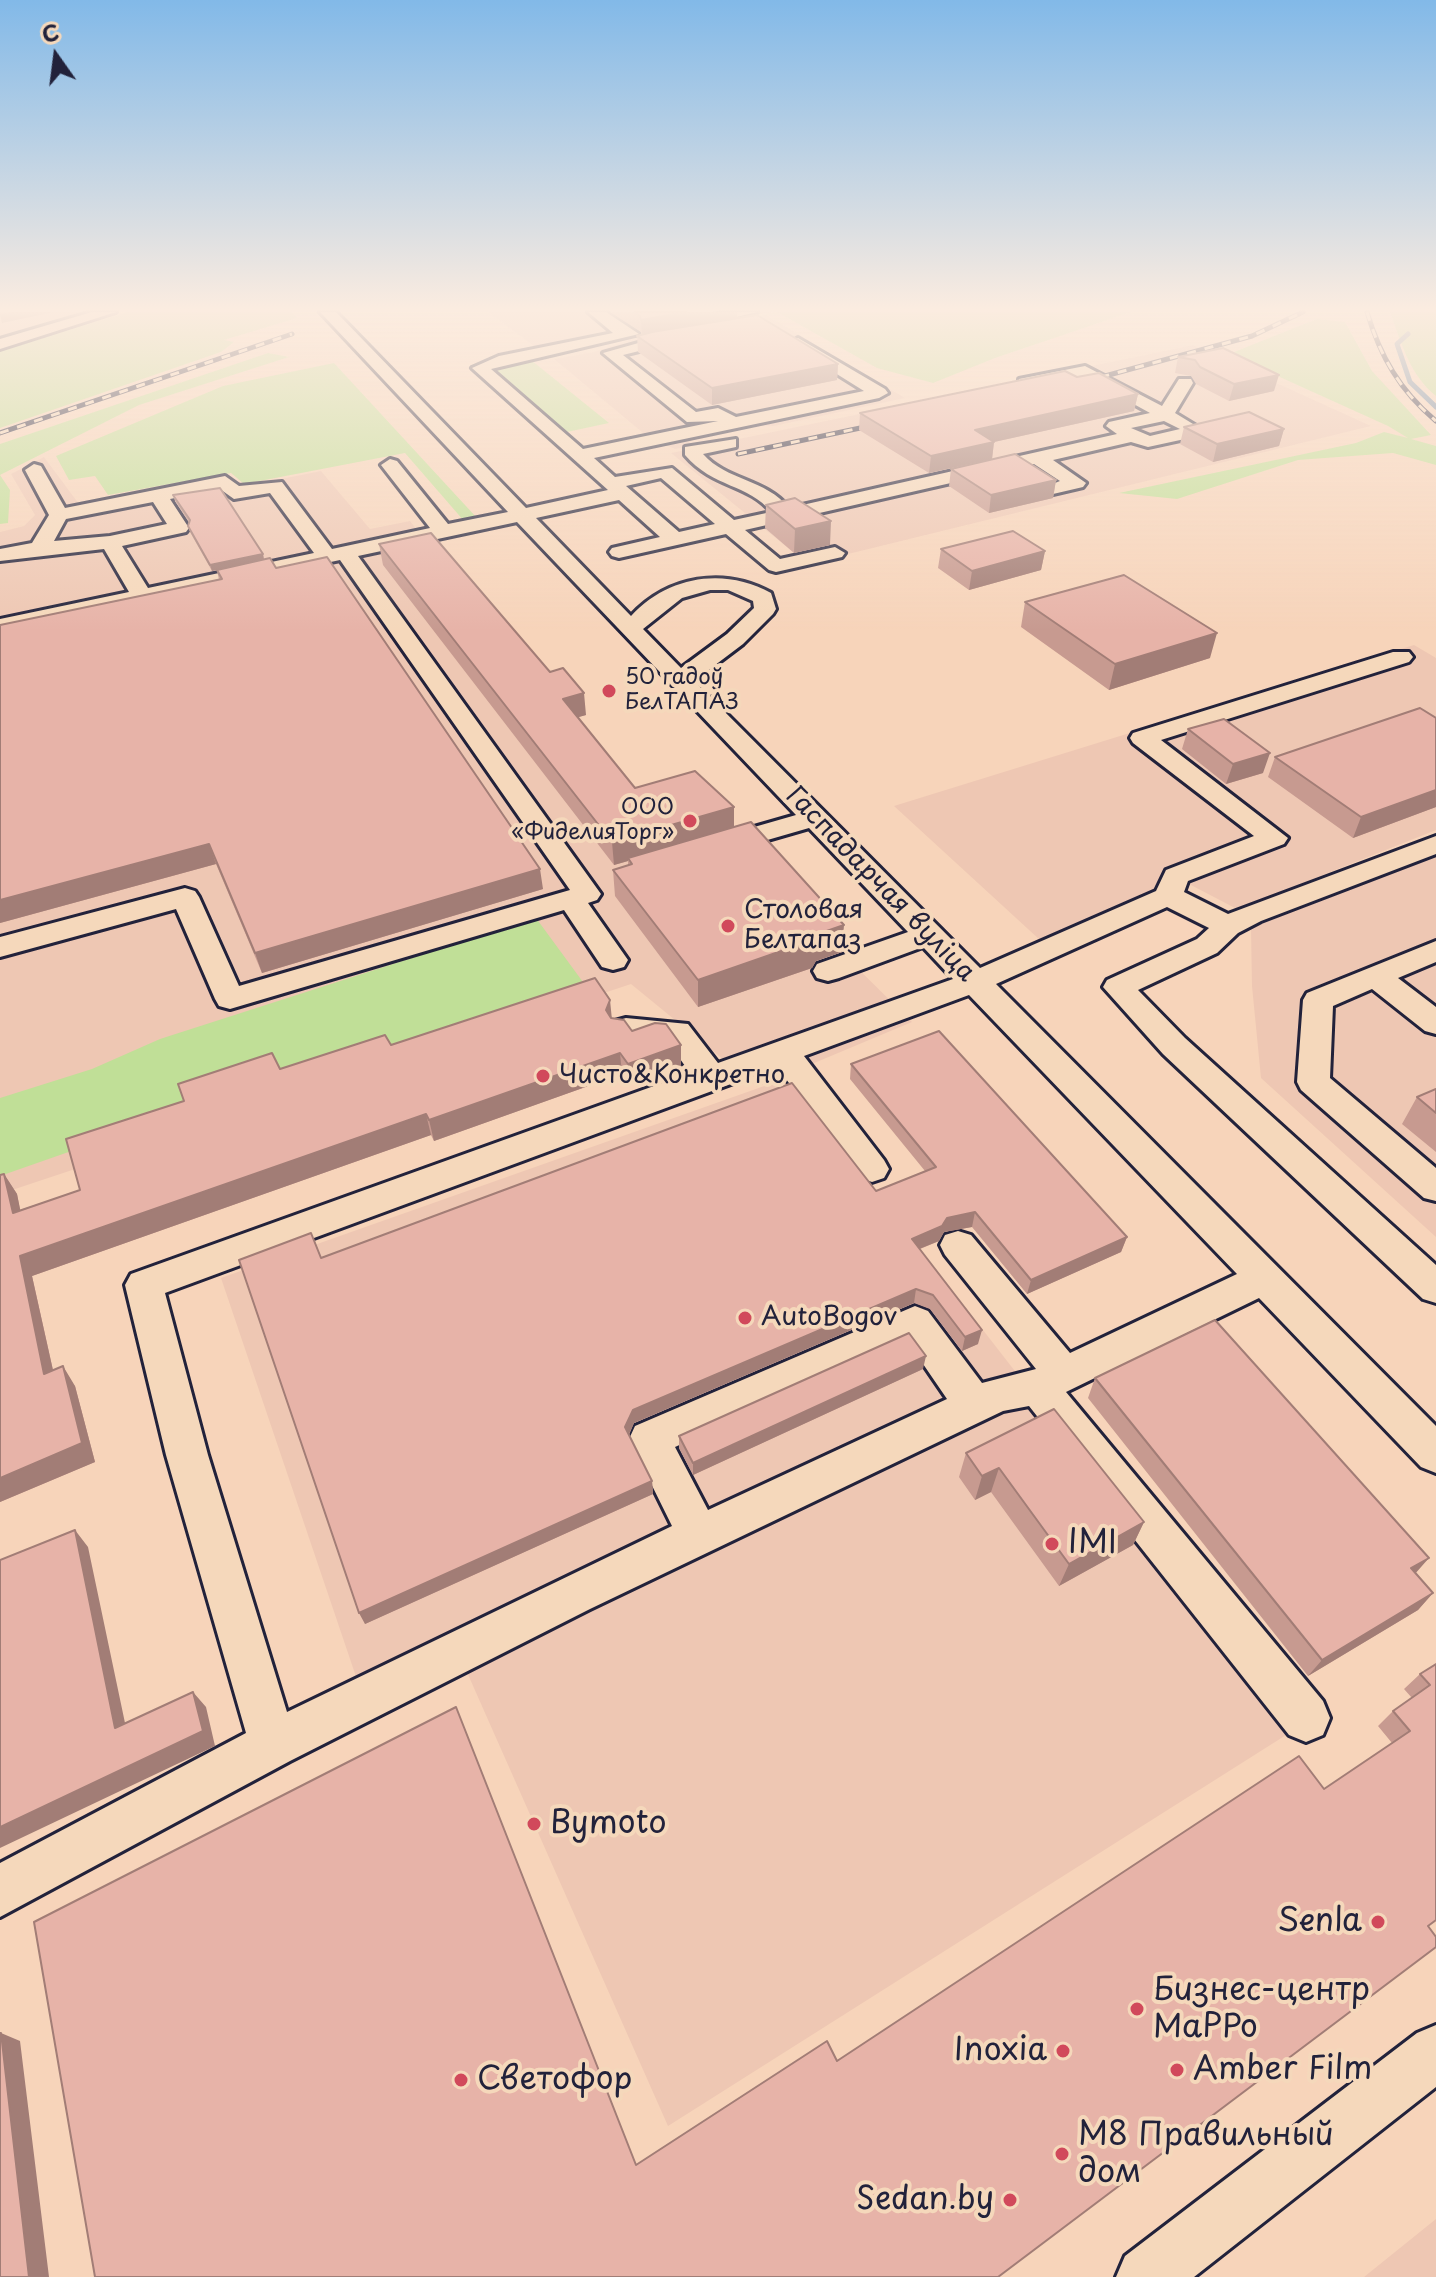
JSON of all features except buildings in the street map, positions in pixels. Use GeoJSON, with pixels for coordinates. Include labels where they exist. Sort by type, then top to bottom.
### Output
{"type":"FeatureCollection","features":[{"type":"Feature","properties":{"kind":"street","name":"Гаспадарчая вуліца"},"geometry":{"type":"LineString","coordinates":[[430,418],[814,818],[1436,1454]]}},
{"type":"Feature","properties":{"kind":"street"},"geometry":{"type":"LineString","coordinates":[[538,418],[676,540]]}},
{"type":"Feature","properties":{"kind":"street"},"geometry":{"type":"LineString","coordinates":[[726,418],[734,424]]}},
{"type":"Feature","properties":{"kind":"street"},"geometry":{"type":"LineString","coordinates":[[581,455],[761,418]]}},
{"type":"Feature","properties":{"kind":"street"},"geometry":{"type":"LineString","coordinates":[[1150,418],[1115,426],[1148,442],[1188,433],[1189,427],[1172,418]]}},
{"type":"Feature","properties":{"kind":"street"},"geometry":{"type":"LineString","coordinates":[[767,436],[691,451],[723,481],[761,491],[775,499],[785,516]]}},
{"type":"Feature","properties":{"kind":"street"},"geometry":{"type":"LineString","coordinates":[[619,552],[1133,436]]}},
{"type":"Feature","properties":{"kind":"street"},"geometry":{"type":"LineString","coordinates":[[1038,458],[1076,483],[1053,488]]}},
{"type":"Feature","properties":{"kind":"street"},"geometry":{"type":"LineString","coordinates":[[390,465],[443,531]]}},
{"type":"Feature","properties":{"kind":"street"},"geometry":{"type":"LineString","coordinates":[[34,470],[59,515]]}},
{"type":"Feature","properties":{"kind":"street"},"geometry":{"type":"LineString","coordinates":[[0,626],[521,514],[665,472],[776,566],[835,553]]}},
{"type":"Feature","properties":{"kind":"street"},"geometry":{"type":"LineString","coordinates":[[39,548],[59,515],[159,496],[220,475],[234,493],[275,486],[336,554],[576,893],[613,960]]}},
{"type":"Feature","properties":{"kind":"street"},"geometry":{"type":"LineString","coordinates":[[0,555],[110,542],[179,528],[159,496]]}},
{"type":"Feature","properties":{"kind":"street"},"geometry":{"type":"LineString","coordinates":[[110,542],[142,595]]}},
{"type":"Feature","properties":{"kind":"street"},"geometry":{"type":"LineString","coordinates":[[631,629],[660,600],[681,589],[732,585],[752,590],[763,598],[765,609],[754,621],[680,680]]}},
{"type":"Feature","properties":{"kind":"street"},"geometry":{"type":"LineString","coordinates":[[273,1744],[187,1455],[144,1285],[975,982],[1168,896],[1176,876],[1274,838],[1142,738],[1401,657]]}},
{"type":"Feature","properties":{"kind":"street"},"geometry":{"type":"LineString","coordinates":[[696,853],[814,818]]}},
{"type":"Feature","properties":{"kind":"street"},"geometry":{"type":"LineString","coordinates":[[1436,844],[1228,926],[1207,946],[1118,987],[1174,1046],[1436,1288]]}},
{"type":"Feature","properties":{"kind":"street"},"geometry":{"type":"LineString","coordinates":[[0,947],[185,897],[230,999],[576,893],[610,877]]}},
{"type":"Feature","properties":{"kind":"street"},"geometry":{"type":"LineString","coordinates":[[1168,896],[1228,926]]}},
{"type":"Feature","properties":{"kind":"street"},"geometry":{"type":"LineString","coordinates":[[828,971],[929,935]]}},
{"type":"Feature","properties":{"kind":"street"},"geometry":{"type":"LineString","coordinates":[[1436,951],[1318,1000],[1313,1082],[1436,1188]]}},
{"type":"Feature","properties":{"kind":"street"},"geometry":{"type":"LineString","coordinates":[[1375,976],[1436,1023]]}},
{"type":"Feature","properties":{"kind":"street"},"geometry":{"type":"LineString","coordinates":[[626,1029],[677,1032],[711,1078]]}},
{"type":"Feature","properties":{"kind":"street"},"geometry":{"type":"LineString","coordinates":[[783,1052],[872,1169]]}},
{"type":"Feature","properties":{"kind":"street"},"geometry":{"type":"LineString","coordinates":[[958,1245],[1051,1381],[1306,1718]]}},
{"type":"Feature","properties":{"kind":"street"},"geometry":{"type":"LineString","coordinates":[[0,1891],[273,1744],[699,1535],[997,1395],[1051,1381],[1265,1278]]}},
{"type":"Feature","properties":{"kind":"street"},"geometry":{"type":"LineString","coordinates":[[699,1535],[649,1439],[915,1322],[975,1406]]}},
{"type":"Feature","properties":{"kind":"street"},"geometry":{"type":"LineString","coordinates":[[1146,2277],[1436,2052]]}},
{"type":"Feature","properties":{"kind":"shaded area"},"geometry":{"type":"Polygon","coordinates":[[[625,418],[810,418],[774,426],[749,425],[693,439],[686,447],[675,449],[648,437],[625,418]]]}},
{"type":"Feature","properties":{"kind":"shaded area"},"geometry":{"type":"Polygon","coordinates":[[[839,418],[1354,418],[1371,426],[844,555],[835,549],[799,557],[671,453],[839,418]]]}},
{"type":"Feature","properties":{"kind":"shaded area"},"geometry":{"type":"Polygon","coordinates":[[[44,457],[79,504],[231,476],[237,485],[246,486],[321,471],[370,529],[410,521],[636,811],[761,861],[845,956],[912,1022],[757,1087],[631,984],[0,1194],[0,532],[24,526],[35,515],[11,474],[44,457]]]}},
{"type":"Feature","properties":{"kind":"shaded area"},"geometry":{"type":"Polygon","coordinates":[[[1414,645],[1436,658],[1436,830],[1237,909],[1189,884],[1040,940],[894,806],[1414,645]]]}},
{"type":"Feature","properties":{"kind":"shaded area"},"geometry":{"type":"Polygon","coordinates":[[[1436,856],[1436,1237],[1261,1078],[1252,986],[1251,928],[1436,856]]]}},
{"type":"Feature","properties":{"kind":"shaded area"},"geometry":{"type":"Polygon","coordinates":[[[787,1078],[1294,1730],[668,2126],[466,1670],[369,1715],[221,1278],[787,1078]]]}},
{"type":"Feature","properties":{"kind":"shaded area"},"geometry":{"type":"Polygon","coordinates":[[[1436,2219],[1436,2277],[1364,2277],[1436,2219]]]}},
{"type":"Feature","properties":{"kind":"green space"},"geometry":{"type":"Polygon","coordinates":[[[0,418],[28,418],[0,428],[0,418]]]}},
{"type":"Feature","properties":{"kind":"green space"},"geometry":{"type":"Polygon","coordinates":[[[76,418],[113,418],[0,475],[0,444],[76,418]]]}},
{"type":"Feature","properties":{"kind":"green space"},"geometry":{"type":"Polygon","coordinates":[[[146,418],[385,418],[477,518],[464,521],[405,453],[244,484],[231,473],[108,495],[95,476],[69,480],[56,456],[146,418]]]}},
{"type":"Feature","properties":{"kind":"green space"},"geometry":{"type":"Polygon","coordinates":[[[551,418],[603,418],[609,423],[567,432],[551,418]]]}},
{"type":"Feature","properties":{"kind":"green space"},"geometry":{"type":"Polygon","coordinates":[[[1371,418],[1416,418],[1431,435],[1411,439],[1436,446],[1436,465],[1393,453],[1298,460],[1177,499],[1119,493],[1356,443],[1384,432],[1408,438],[1371,418]]]}},
{"type":"Feature","properties":{"kind":"green space"},"geometry":{"type":"Polygon","coordinates":[[[0,475],[10,490],[8,523],[0,524],[0,475]]]}},
{"type":"Feature","properties":{"kind":"green space"},"geometry":{"type":"Polygon","coordinates":[[[536,918],[591,993],[409,1059],[340,1057],[0,1176],[0,1098],[92,1069],[160,1039],[536,918]]]}},
{"type":"Feature","properties":{"kind":"railway"},"geometry":{"type":"LineString","coordinates":[[0,433],[43,418]]}},
{"type":"Feature","properties":{"kind":"railway"},"geometry":{"type":"LineString","coordinates":[[1433,418],[1436,421]]}},
{"type":"Feature","properties":{"kind":"railway"},"geometry":{"type":"LineString","coordinates":[[738,454],[879,424]]}},
{"type":"Feature","properties":{"kind":"place","name":"50 гадоў БелТАПАЗ"},"geometry":{"type":"Point","coordinates":[609,691]}},
{"type":"Feature","properties":{"kind":"place","name":"ООО «ФиделияТорг»"},"geometry":{"type":"Point","coordinates":[690,821]}},
{"type":"Feature","properties":{"kind":"place","name":"Столовая Белтапаз"},"geometry":{"type":"Point","coordinates":[728,926]}},
{"type":"Feature","properties":{"kind":"place","name":"Чисто&Конкретно"},"geometry":{"type":"Point","coordinates":[543,1076]}},
{"type":"Feature","properties":{"kind":"place","name":"AutoBogov"},"geometry":{"type":"Point","coordinates":[745,1318]}},
{"type":"Feature","properties":{"kind":"place","name":"IMI"},"geometry":{"type":"Point","coordinates":[1052,1544]}},
{"type":"Feature","properties":{"kind":"place","name":"Bymoto"},"geometry":{"type":"Point","coordinates":[534,1824]}},
{"type":"Feature","properties":{"kind":"place","name":"Senla"},"geometry":{"type":"Point","coordinates":[1378,1922]}},
{"type":"Feature","properties":{"kind":"place","name":"Бизнес-центр МаРРо"},"geometry":{"type":"Point","coordinates":[1137,2009]}},
{"type":"Feature","properties":{"kind":"place","name":"Inoxia"},"geometry":{"type":"Point","coordinates":[1063,2051]}},
{"type":"Feature","properties":{"kind":"place","name":"Amber Film"},"geometry":{"type":"Point","coordinates":[1177,2070]}},
{"type":"Feature","properties":{"kind":"place","name":"Светофор"},"geometry":{"type":"Point","coordinates":[461,2080]}},
{"type":"Feature","properties":{"kind":"place","name":"М8 Правильный дом"},"geometry":{"type":"Point","coordinates":[1062,2154]}},
{"type":"Feature","properties":{"kind":"place","name":"Sedan.by"},"geometry":{"type":"Point","coordinates":[1010,2200]}}]}
